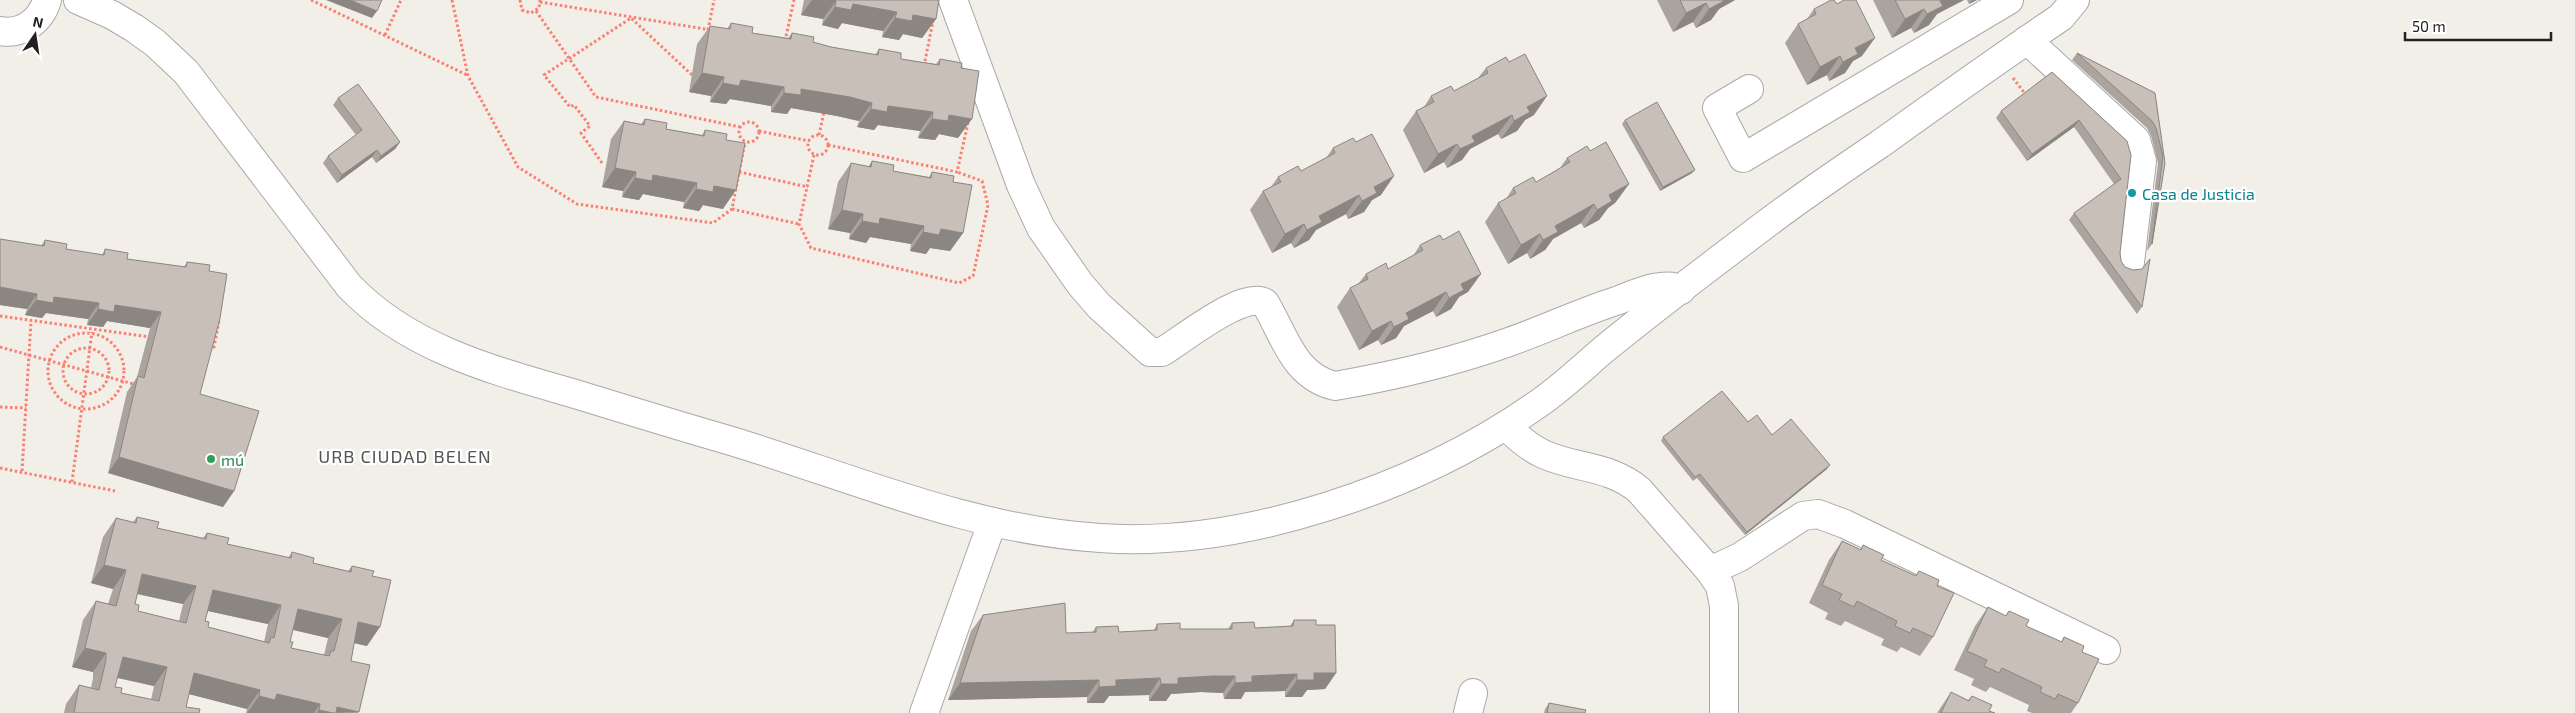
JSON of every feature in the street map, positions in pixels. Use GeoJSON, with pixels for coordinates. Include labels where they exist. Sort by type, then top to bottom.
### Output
{"type":"FeatureCollection","features":[{"type":"Feature","properties":{"kind":"street"},"geometry":{"type":"LineString","coordinates":[[0,30],[12,31],[30,25],[40,14],[47,0]]}},
{"type":"Feature","properties":{"kind":"street"},"geometry":{"type":"LineString","coordinates":[[78,0],[112,15],[134,28],[155,43],[186,72],[349,286],[376,312],[411,336],[432,346],[521,378],[765,451],[957,514],[992,523],[1056,534],[1145,539],[1232,528],[1333,506],[1433,464],[1506,426],[1553,393],[1768,222],[2027,40],[2063,6]]}},
{"type":"Feature","properties":{"kind":"street"},"geometry":{"type":"LineString","coordinates":[[953,0],[1021,185],[1041,228],[1080,284],[1106,312],[1150,352],[1162,352],[1239,303],[1257,299],[1265,303],[1297,362],[1304,370],[1319,382],[1335,386],[1462,357],[1508,343],[1585,311],[1638,293],[1672,286],[1681,290]]}},
{"type":"Feature","properties":{"kind":"street"},"geometry":{"type":"LineString","coordinates":[[1749,89],[1717,108],[1743,158],[2009,0]]}},
{"type":"Feature","properties":{"kind":"street"},"geometry":{"type":"LineString","coordinates":[[2027,40],[2136,140],[2142,161],[2130,262]]}},
{"type":"Feature","properties":{"kind":"street"},"geometry":{"type":"LineString","coordinates":[[1506,426],[1523,442],[1543,454],[1613,473],[1628,481],[1639,490],[1710,571],[1720,586],[1724,606],[1724,713]]}},
{"type":"Feature","properties":{"kind":"street"},"geometry":{"type":"LineString","coordinates":[[1710,571],[1740,557],[1803,516],[1818,514],[1845,524],[2106,650]]}},
{"type":"Feature","properties":{"kind":"street"},"geometry":{"type":"LineString","coordinates":[[924,713],[992,523]]}},
{"type":"Feature","properties":{"kind":"path"},"geometry":{"type":"LineString","coordinates":[[311,0],[468,76]]}},
{"type":"Feature","properties":{"kind":"path"},"geometry":{"type":"LineString","coordinates":[[385,35],[401,0]]}},
{"type":"Feature","properties":{"kind":"path"},"geometry":{"type":"LineString","coordinates":[[452,0],[468,76],[518,167],[577,204],[714,223],[732,209],[745,142],[739,134],[740,127]]}},
{"type":"Feature","properties":{"kind":"path"},"geometry":{"type":"LineString","coordinates":[[520,0],[522,10],[526,13],[536,12]]}},
{"type":"Feature","properties":{"kind":"path"},"geometry":{"type":"LineString","coordinates":[[708,30],[714,0]]}},
{"type":"Feature","properties":{"kind":"path"},"geometry":{"type":"LineString","coordinates":[[793,45],[784,43],[794,0]]}},
{"type":"Feature","properties":{"kind":"path"},"geometry":{"type":"LineString","coordinates":[[536,12],[540,1],[631,18],[718,31]]}},
{"type":"Feature","properties":{"kind":"path"},"geometry":{"type":"LineString","coordinates":[[536,12],[596,97],[740,127],[748,122],[754,122],[759,131],[809,141]]}},
{"type":"Feature","properties":{"kind":"path"},"geometry":{"type":"LineString","coordinates":[[602,163],[581,134],[590,126],[574,105],[570,107],[544,75],[631,18]]}},
{"type":"Feature","properties":{"kind":"path"},"geometry":{"type":"LineString","coordinates":[[631,18],[692,75]]}},
{"type":"Feature","properties":{"kind":"path"},"geometry":{"type":"LineString","coordinates":[[924,67],[933,19]]}},
{"type":"Feature","properties":{"kind":"path"},"geometry":{"type":"LineString","coordinates":[[1998,60],[2030,101]]}},
{"type":"Feature","properties":{"kind":"path"},"geometry":{"type":"LineString","coordinates":[[914,65],[932,68]]}},
{"type":"Feature","properties":{"kind":"path"},"geometry":{"type":"LineString","coordinates":[[819,135],[825,107]]}},
{"type":"Feature","properties":{"kind":"path"},"geometry":{"type":"LineString","coordinates":[[957,172],[969,115]]}},
{"type":"Feature","properties":{"kind":"path"},"geometry":{"type":"LineString","coordinates":[[745,142],[755,140],[759,131]]}},
{"type":"Feature","properties":{"kind":"path"},"geometry":{"type":"LineString","coordinates":[[814,155],[824,154],[828,145],[827,139],[819,135],[815,135],[809,141],[808,147],[814,155],[799,224],[811,248],[959,283],[973,276],[988,205],[982,181],[957,172],[828,145]]}},
{"type":"Feature","properties":{"kind":"path"},"geometry":{"type":"LineString","coordinates":[[739,172],[808,187]]}},
{"type":"Feature","properties":{"kind":"path"},"geometry":{"type":"LineString","coordinates":[[732,209],[799,224]]}},
{"type":"Feature","properties":{"kind":"path"},"geometry":{"type":"LineString","coordinates":[[0,316],[92,331],[158,338]]}},
{"type":"Feature","properties":{"kind":"path"},"geometry":{"type":"LineString","coordinates":[[205,346],[214,347],[219,321],[211,320]]}},
{"type":"Feature","properties":{"kind":"path"},"geometry":{"type":"LineString","coordinates":[[22,471],[31,321]]}},
{"type":"Feature","properties":{"kind":"path"},"geometry":{"type":"LineString","coordinates":[[72,482],[92,331]]}},
{"type":"Feature","properties":{"kind":"path"},"geometry":{"type":"LineString","coordinates":[[92,331],[103,336],[118,350],[125,370],[124,381],[118,393],[108,403],[96,409],[82,409],[69,406],[58,398],[51,386],[48,374],[50,359],[62,342],[82,333],[92,331]]}},
{"type":"Feature","properties":{"kind":"path"},"geometry":{"type":"LineString","coordinates":[[0,347],[65,363],[141,386]]}},
{"type":"Feature","properties":{"kind":"path"},"geometry":{"type":"LineString","coordinates":[[90,349],[98,352],[107,362],[108,377],[99,390],[84,394],[72,389],[67,383],[64,377],[65,363],[77,350],[90,349]]}},
{"type":"Feature","properties":{"kind":"path"},"geometry":{"type":"LineString","coordinates":[[0,406],[26,408]]}},
{"type":"Feature","properties":{"kind":"path"},"geometry":{"type":"LineString","coordinates":[[0,468],[115,491]]}},
{"type":"Feature","properties":{"kind":"building"},"geometry":{"type":"Polygon","coordinates":[[[350,0],[382,0],[377,11],[350,0]]]}},
{"type":"Feature","properties":{"kind":"building"},"geometry":{"type":"Polygon","coordinates":[[[833,0],[939,0],[936,19],[913,15],[912,21],[895,18],[897,12],[853,4],[851,10],[835,7],[836,1],[833,0]]]}},
{"type":"Feature","properties":{"kind":"building"},"geometry":{"type":"Polygon","coordinates":[[[1680,0],[1724,1],[1709,9],[1706,3],[1686,13],[1680,0]]]}},
{"type":"Feature","properties":{"kind":"building"},"geometry":{"type":"Polygon","coordinates":[[[1834,0],[1837,4],[1844,0],[1856,0],[1875,38],[1855,48],[1858,54],[1843,62],[1840,56],[1820,67],[1798,24],[1816,14],[1814,9],[1834,0]]]}},
{"type":"Feature","properties":{"kind":"building"},"geometry":{"type":"Polygon","coordinates":[[[1895,0],[1941,0],[1943,6],[1927,14],[1924,9],[1905,19],[1895,0]]]}},
{"type":"Feature","properties":{"kind":"building"},"geometry":{"type":"Polygon","coordinates":[[[731,23],[753,27],[752,33],[791,39],[792,33],[814,37],[813,42],[831,47],[878,55],[879,49],[901,53],[901,59],[939,65],[940,59],[962,63],[961,68],[979,71],[972,119],[949,115],[948,121],[932,119],[933,112],[888,106],[887,112],[871,109],[872,103],[850,97],[801,89],[801,95],[784,93],[784,87],[741,80],[739,86],[723,83],[724,77],[702,73],[710,26],[730,29],[731,23]]]}},
{"type":"Feature","properties":{"kind":"building"},"geometry":{"type":"Polygon","coordinates":[[[2077,53],[2155,93],[2165,163],[2152,244],[2163,156],[2156,128],[2152,121],[2077,53]]]}},
{"type":"Feature","properties":{"kind":"building"},"geometry":{"type":"Polygon","coordinates":[[[1525,54],[1547,96],[1527,107],[1530,112],[1514,121],[1512,115],[1472,136],[1475,142],[1460,149],[1457,144],[1438,154],[1416,111],[1434,102],[1431,96],[1451,86],[1454,91],[1488,73],[1486,68],[1506,57],[1509,62],[1525,54]]]}},
{"type":"Feature","properties":{"kind":"building"},"geometry":{"type":"Polygon","coordinates":[[[2052,72],[2127,141],[2131,155],[2120,253],[2121,261],[2125,267],[2133,270],[2142,269],[2150,259],[2142,307],[2074,213],[2121,179],[2079,120],[2032,154],[2001,111],[2052,72]]]}},
{"type":"Feature","properties":{"kind":"building"},"geometry":{"type":"Polygon","coordinates":[[[358,84],[400,142],[381,156],[377,150],[342,175],[328,156],[362,130],[338,98],[358,84]]]}},
{"type":"Feature","properties":{"kind":"building"},"geometry":{"type":"Polygon","coordinates":[[[1657,102],[1695,170],[1663,187],[1625,120],[1657,102]]]}},
{"type":"Feature","properties":{"kind":"building"},"geometry":{"type":"Polygon","coordinates":[[[645,119],[667,123],[666,129],[704,136],[705,130],[727,134],[726,140],[745,143],[736,190],[714,186],[713,192],[696,189],[697,183],[653,175],[652,181],[635,178],[636,172],[615,168],[624,121],[644,125],[645,119]]]}},
{"type":"Feature","properties":{"kind":"building"},"geometry":{"type":"Polygon","coordinates":[[[1372,134],[1394,176],[1374,187],[1377,193],[1362,201],[1359,195],[1319,216],[1322,222],[1307,230],[1304,224],[1285,234],[1263,191],[1281,182],[1278,177],[1298,166],[1301,171],[1335,153],[1333,148],[1353,138],[1356,142],[1372,134]]]}},
{"type":"Feature","properties":{"kind":"building"},"geometry":{"type":"Polygon","coordinates":[[[1606,142],[1629,184],[1609,195],[1612,201],[1597,210],[1594,204],[1555,226],[1558,232],[1543,240],[1540,234],[1521,245],[1498,203],[1516,193],[1513,188],[1533,177],[1536,182],[1552,173],[1570,162],[1567,158],[1587,146],[1590,151],[1606,142]]]}},
{"type":"Feature","properties":{"kind":"building"},"geometry":{"type":"Polygon","coordinates":[[[872,161],[894,165],[893,171],[931,178],[932,172],[954,176],[953,182],[972,185],[963,233],[941,229],[939,235],[923,232],[924,226],[880,218],[879,224],[862,221],[863,214],[842,210],[851,163],[871,167],[872,161]]]}},
{"type":"Feature","properties":{"kind":"building"},"geometry":{"type":"Polygon","coordinates":[[[1459,231],[1481,274],[1461,284],[1464,290],[1449,298],[1446,292],[1406,313],[1409,319],[1394,327],[1391,321],[1372,331],[1350,288],[1368,279],[1366,274],[1386,263],[1388,269],[1423,250],[1420,245],[1440,235],[1443,240],[1459,231]]]}},
{"type":"Feature","properties":{"kind":"building"},"geometry":{"type":"Polygon","coordinates":[[[0,239],[44,246],[45,240],[67,244],[66,249],[104,255],[105,249],[128,253],[127,259],[186,267],[187,262],[210,265],[209,271],[227,274],[220,318],[200,394],[259,411],[234,491],[119,457],[138,376],[144,378],[161,312],[115,305],[114,312],[98,309],[99,303],[54,297],[53,303],[36,300],[37,294],[0,287],[0,239]]]}},
{"type":"Feature","properties":{"kind":"building"},"geometry":{"type":"Polygon","coordinates":[[[1722,391],[1748,422],[1757,415],[1772,435],[1791,419],[1830,465],[1747,532],[1700,474],[1695,477],[1663,437],[1722,391]]]}},
{"type":"Feature","properties":{"kind":"building"},"geometry":{"type":"Polygon","coordinates":[[[137,517],[159,522],[157,528],[206,539],[207,533],[229,538],[227,544],[291,558],[292,552],[314,558],[313,563],[351,572],[352,566],[374,571],[372,576],[391,580],[380,627],[358,622],[351,661],[370,665],[359,712],[337,707],[336,713],[319,710],[320,704],[277,694],[275,700],[259,696],[260,690],[194,673],[186,707],[200,709],[199,713],[74,713],[79,685],[99,690],[106,660],[106,653],[85,648],[96,601],[116,606],[126,570],[104,565],[116,518],[136,523],[137,517]],[[142,574],[135,604],[139,605],[138,611],[186,623],[196,586],[142,574]],[[213,590],[205,621],[209,622],[208,627],[269,643],[271,637],[274,638],[281,605],[213,590]],[[298,609],[290,642],[293,642],[291,648],[329,656],[331,651],[334,651],[342,619],[298,609]],[[123,657],[115,687],[122,688],[121,693],[159,701],[167,667],[123,657]]]}},
{"type":"Feature","properties":{"kind":"building"},"geometry":{"type":"Polygon","coordinates":[[[1842,541],[1861,550],[1863,545],[1884,555],[1881,560],[1916,576],[1919,571],[1939,580],[1937,586],[1954,593],[1933,637],[1913,628],[1910,633],[1895,626],[1897,621],[1857,601],[1854,607],[1839,600],[1842,594],[1822,585],[1842,541]]]}},
{"type":"Feature","properties":{"kind":"building"},"geometry":{"type":"Polygon","coordinates":[[[1065,603],[1066,633],[1096,632],[1096,627],[1118,626],[1119,632],[1157,630],[1157,624],[1180,623],[1180,629],[1232,629],[1232,623],[1254,622],[1255,628],[1293,626],[1294,620],[1316,620],[1316,625],[1335,625],[1336,673],[1314,673],[1314,680],[1297,680],[1297,674],[1252,676],[1252,682],[1235,683],[1235,676],[1178,678],[1178,684],[1161,684],[1160,678],[1116,680],[1116,686],[1099,687],[1099,680],[960,683],[983,615],[1065,603]]]}},
{"type":"Feature","properties":{"kind":"building"},"geometry":{"type":"Polygon","coordinates":[[[1988,607],[2006,616],[2009,611],[2029,620],[2026,626],[2062,642],[2064,637],[2084,646],[2082,652],[2099,659],[2078,703],[2058,694],[2055,699],[2040,692],[2042,687],[2002,668],[1999,673],[1984,666],[1987,660],[1967,651],[1988,607]]]}},
{"type":"Feature","properties":{"kind":"building"},"geometry":{"type":"Polygon","coordinates":[[[1951,692],[1969,701],[1972,696],[1992,705],[1989,711],[1995,713],[1941,713],[1951,692]]]}},
{"type":"Feature","properties":{"kind":"building"},"geometry":{"type":"Polygon","coordinates":[[[1549,703],[1586,710],[1585,713],[1547,713],[1549,703]]]}},
{"type":"Feature","properties":{"kind":"place","name":"Casa de Justicia"},"geometry":{"type":"Point","coordinates":[2132,193]}},
{"type":"Feature","properties":{"kind":"place","name":"mú"},"geometry":{"type":"Point","coordinates":[211,459]}},
{"type":"Feature","properties":{"kind":"district","name":"URB CIUDAD BELEN"},"geometry":{"type":"Point","coordinates":[405,456]}}]}
